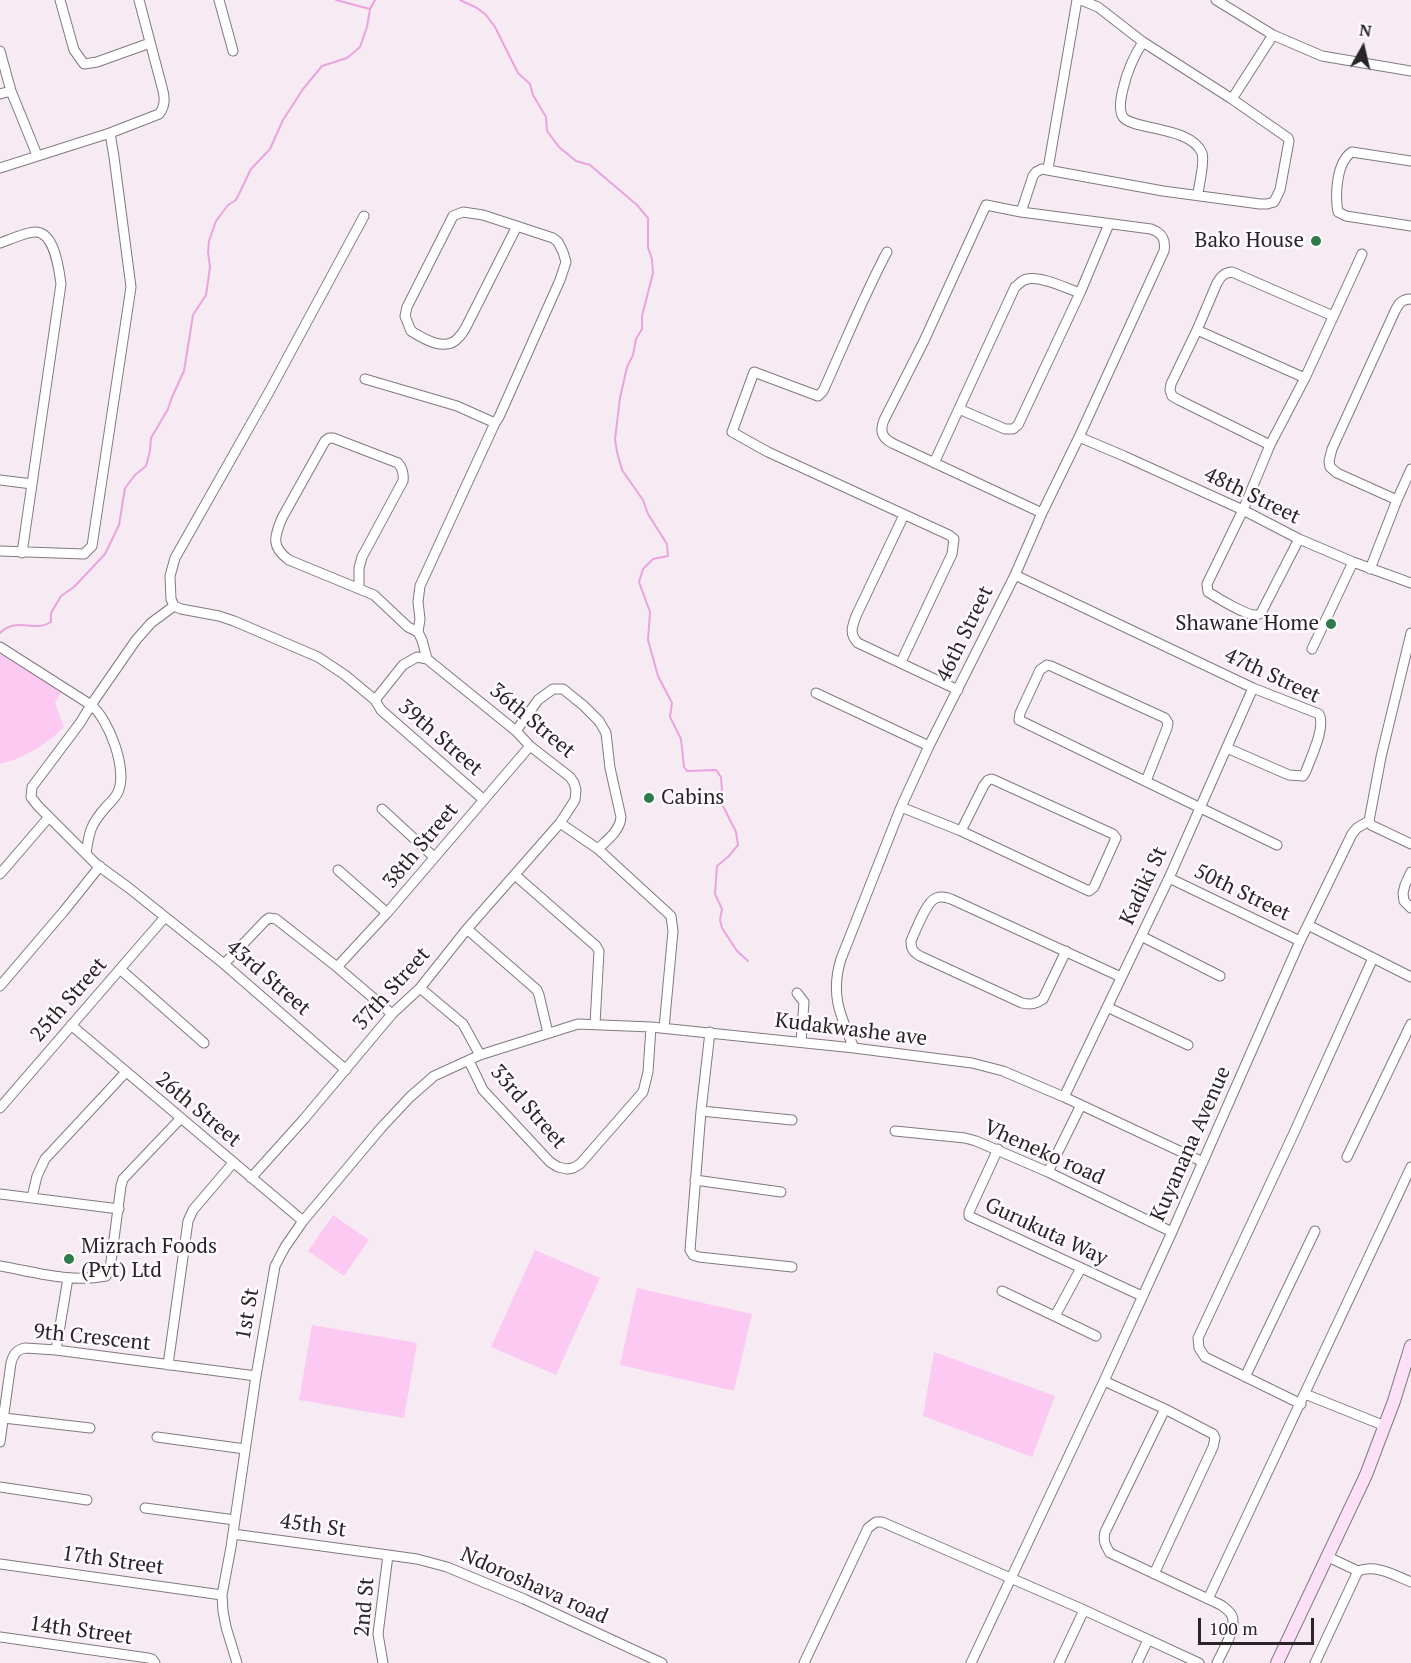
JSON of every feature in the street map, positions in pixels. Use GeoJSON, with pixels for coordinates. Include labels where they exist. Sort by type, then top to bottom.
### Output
{"type":"FeatureCollection","features":[{"type":"Feature","properties":{"kind":"main road"},"geometry":{"type":"LineString","coordinates":[[1277,1663],[1366,1474],[1385,1426],[1411,1346]]}},
{"type":"Feature","properties":{"kind":"street"},"geometry":{"type":"LineString","coordinates":[[60,0],[74,50],[84,64],[97,62],[150,43]]}},
{"type":"Feature","properties":{"kind":"street"},"geometry":{"type":"LineString","coordinates":[[0,168],[110,133],[159,114],[163,110],[163,91],[139,0]]}},
{"type":"Feature","properties":{"kind":"street"},"geometry":{"type":"LineString","coordinates":[[219,0],[233,51]]}},
{"type":"Feature","properties":{"kind":"street"},"geometry":{"type":"LineString","coordinates":[[1021,212],[1033,176],[1042,169],[1107,182],[1267,204],[1274,202],[1277,197],[1289,141],[1288,138],[1232,99],[1143,42],[1098,7],[1079,0],[1048,169]]}},
{"type":"Feature","properties":{"kind":"street"},"geometry":{"type":"LineString","coordinates":[[1216,0],[1273,34],[1322,56],[1411,71]]}},
{"type":"Feature","properties":{"kind":"street"},"geometry":{"type":"LineString","coordinates":[[1236,12],[1237,0]]}},
{"type":"Feature","properties":{"kind":"street"},"geometry":{"type":"LineString","coordinates":[[1232,99],[1273,34]]}},
{"type":"Feature","properties":{"kind":"street"},"geometry":{"type":"LineString","coordinates":[[1143,42],[1132,60],[1124,86],[1121,110],[1123,117],[1129,122],[1182,136],[1198,147],[1202,153],[1203,162],[1198,195]]}},
{"type":"Feature","properties":{"kind":"street"},"geometry":{"type":"LineString","coordinates":[[0,51],[11,91],[37,155]]}},
{"type":"Feature","properties":{"kind":"street"},"geometry":{"type":"LineString","coordinates":[[0,94],[11,91]]}},
{"type":"Feature","properties":{"kind":"street"},"geometry":{"type":"LineString","coordinates":[[0,551],[84,554],[92,546],[131,287],[110,133]]}},
{"type":"Feature","properties":{"kind":"street"},"geometry":{"type":"LineString","coordinates":[[1411,161],[1352,152],[1345,156],[1342,162],[1336,201],[1338,212],[1346,216],[1411,226]]}},
{"type":"Feature","properties":{"kind":"street"},"geometry":{"type":"LineString","coordinates":[[959,409],[1005,429],[1013,429],[1018,425],[1080,293],[1109,224],[986,205],[882,427],[882,434],[887,441],[1042,513]]}},
{"type":"Feature","properties":{"kind":"street"},"geometry":{"type":"LineString","coordinates":[[428,659],[418,632],[420,586],[560,280],[566,262],[563,252],[553,238],[517,226],[483,215],[463,212],[453,216],[407,307],[405,316],[411,331],[424,339],[438,344],[448,344],[458,339],[517,226]]}},
{"type":"Feature","properties":{"kind":"street"},"geometry":{"type":"LineString","coordinates":[[364,216],[175,558],[170,576],[171,599],[174,606],[234,621],[318,657],[345,675],[375,700]]}},
{"type":"Feature","properties":{"kind":"street","name":"46th Street"},"geometry":{"type":"LineString","coordinates":[[854,1048],[841,1017],[835,987],[840,959],[901,807],[1015,575],[1166,244],[1159,232],[1151,229],[1109,224]]}},
{"type":"Feature","properties":{"kind":"street"},"geometry":{"type":"LineString","coordinates":[[0,243],[35,232],[41,234],[49,240],[57,260],[61,285],[22,553]]}},
{"type":"Feature","properties":{"kind":"street"},"geometry":{"type":"LineString","coordinates":[[887,252],[872,279],[823,391],[818,396],[754,372],[732,432],[768,452],[954,539],[952,554],[901,662]]}},
{"type":"Feature","properties":{"kind":"street"},"geometry":{"type":"LineString","coordinates":[[1299,539],[1261,614],[1251,614],[1208,592],[1206,587],[1243,510],[1269,445],[1305,378],[1362,254]]}},
{"type":"Feature","properties":{"kind":"street"},"geometry":{"type":"LineString","coordinates":[[1269,445],[1172,396],[1170,390],[1220,278],[1225,273],[1232,272],[1333,316]]}},
{"type":"Feature","properties":{"kind":"street"},"geometry":{"type":"LineString","coordinates":[[934,463],[1015,287],[1021,281],[1036,279],[1080,293]]}},
{"type":"Feature","properties":{"kind":"street"},"geometry":{"type":"LineString","coordinates":[[1397,500],[1337,473],[1330,467],[1329,461],[1332,449],[1395,310],[1404,299],[1411,299]]}},
{"type":"Feature","properties":{"kind":"street"},"geometry":{"type":"LineString","coordinates":[[1197,330],[1305,378]]}},
{"type":"Feature","properties":{"kind":"street"},"geometry":{"type":"LineString","coordinates":[[365,379],[458,406],[495,423]]}},
{"type":"Feature","properties":{"kind":"street","name":"48th Street"},"geometry":{"type":"LineString","coordinates":[[1078,437],[1243,510],[1299,539],[1370,569],[1411,583]]}},
{"type":"Feature","properties":{"kind":"street"},"geometry":{"type":"LineString","coordinates":[[359,588],[359,568],[362,556],[403,481],[404,475],[402,467],[398,464],[329,438],[325,441],[282,518],[275,540],[279,552],[289,560],[374,595],[408,627],[418,632]]}},
{"type":"Feature","properties":{"kind":"street"},"geometry":{"type":"LineString","coordinates":[[1370,569],[1411,469]]}},
{"type":"Feature","properties":{"kind":"street"},"geometry":{"type":"LineString","coordinates":[[0,480],[32,484]]}},
{"type":"Feature","properties":{"kind":"street"},"geometry":{"type":"LineString","coordinates":[[904,515],[856,616],[852,631],[853,637],[858,643],[958,690]]}},
{"type":"Feature","properties":{"kind":"street"},"geometry":{"type":"LineString","coordinates":[[1312,649],[1353,562]]}},
{"type":"Feature","properties":{"kind":"street","name":"47th Street"},"geometry":{"type":"LineString","coordinates":[[1015,575],[1253,687],[1319,714],[1321,718],[1320,729],[1303,776],[1289,775],[1227,748]]}},
{"type":"Feature","properties":{"kind":"street","name":"43rd Street"},"geometry":{"type":"LineString","coordinates":[[174,606],[151,623],[136,640],[80,723],[32,788],[32,797],[86,854],[224,964],[346,1070]]}},
{"type":"Feature","properties":{"kind":"street"},"geometry":{"type":"LineString","coordinates":[[1411,633],[1381,757],[1369,821],[1371,825],[1411,844]]}},
{"type":"Feature","properties":{"kind":"street"},"geometry":{"type":"LineString","coordinates":[[0,647],[91,705],[106,723],[114,742],[121,779],[118,792],[89,830],[86,854]]}},
{"type":"Feature","properties":{"kind":"street","name":"39th Street"},"geometry":{"type":"LineString","coordinates":[[428,659],[417,657],[403,665],[375,700],[381,710],[484,800]]}},
{"type":"Feature","properties":{"kind":"street","name":"36th Street"},"geometry":{"type":"LineString","coordinates":[[428,659],[570,777],[576,790],[575,801],[560,823]]}},
{"type":"Feature","properties":{"kind":"street"},"geometry":{"type":"LineString","coordinates":[[1146,781],[1167,728],[1168,723],[1165,718],[1051,666],[1047,665],[1040,670],[1019,720],[1277,845]]}},
{"type":"Feature","properties":{"kind":"street","name":"Kadiki St"},"geometry":{"type":"LineString","coordinates":[[1064,1097],[1169,878],[1253,687]]}},
{"type":"Feature","properties":{"kind":"street"},"geometry":{"type":"LineString","coordinates":[[516,731],[537,700],[553,689],[563,689],[599,721],[606,733],[621,824],[598,849]]}},
{"type":"Feature","properties":{"kind":"street"},"geometry":{"type":"LineString","coordinates":[[816,693],[929,746]]}},
{"type":"Feature","properties":{"kind":"street","name":"38th Street"},"geometry":{"type":"LineString","coordinates":[[337,967],[387,913],[530,746]]}},
{"type":"Feature","properties":{"kind":"street"},"geometry":{"type":"LineString","coordinates":[[901,807],[961,831],[1089,891],[1094,887],[1116,838],[1113,834],[992,780],[988,780],[984,785],[961,831]]}},
{"type":"Feature","properties":{"kind":"street"},"geometry":{"type":"LineString","coordinates":[[381,809],[434,857]]}},
{"type":"Feature","properties":{"kind":"street"},"geometry":{"type":"LineString","coordinates":[[0,874],[49,817]]}},
{"type":"Feature","properties":{"kind":"street","name":"Kuyanana Avenue"},"geometry":{"type":"LineString","coordinates":[[971,1663],[1104,1382],[1300,941],[1352,834],[1369,821]]}},
{"type":"Feature","properties":{"kind":"street"},"geometry":{"type":"LineString","coordinates":[[560,823],[598,849],[672,916],[673,931],[664,1028]]}},
{"type":"Feature","properties":{"kind":"street","name":"37th Street"},"geometry":{"type":"LineString","coordinates":[[251,1178],[392,1014],[420,988],[467,929],[560,823]]}},
{"type":"Feature","properties":{"kind":"street"},"geometry":{"type":"LineString","coordinates":[[0,986],[100,866]]}},
{"type":"Feature","properties":{"kind":"street"},"geometry":{"type":"LineString","coordinates":[[338,870],[387,913]]}},
{"type":"Feature","properties":{"kind":"street"},"geometry":{"type":"LineString","coordinates":[[1411,872],[1403,893],[1404,901],[1411,908]]}},
{"type":"Feature","properties":{"kind":"street"},"geometry":{"type":"LineString","coordinates":[[515,875],[599,951],[595,1024]]}},
{"type":"Feature","properties":{"kind":"street","name":"50th Street"},"geometry":{"type":"LineString","coordinates":[[1169,878],[1300,941]]}},
{"type":"Feature","properties":{"kind":"street"},"geometry":{"type":"LineString","coordinates":[[1066,951],[1043,999],[1036,1004],[1029,1004],[1022,1003],[920,956],[913,952],[911,940],[930,903],[943,896],[1066,951],[1121,977]]}},
{"type":"Feature","properties":{"kind":"street","name":"25th Street"},"geometry":{"type":"LineString","coordinates":[[0,1108],[165,917]]}},
{"type":"Feature","properties":{"kind":"street"},"geometry":{"type":"LineString","coordinates":[[224,964],[260,925],[269,918],[276,920],[337,967],[392,1014]]}},
{"type":"Feature","properties":{"kind":"street"},"geometry":{"type":"LineString","coordinates":[[1308,925],[1411,977]]}},
{"type":"Feature","properties":{"kind":"street"},"geometry":{"type":"LineString","coordinates":[[467,929],[537,990],[540,994],[548,1033]]}},
{"type":"Feature","properties":{"kind":"street"},"geometry":{"type":"LineString","coordinates":[[1141,936],[1220,976]]}},
{"type":"Feature","properties":{"kind":"street"},"geometry":{"type":"LineString","coordinates":[[1301,1404],[1204,1357],[1199,1348],[1198,1338],[1373,958]]}},
{"type":"Feature","properties":{"kind":"street"},"geometry":{"type":"LineString","coordinates":[[120,969],[204,1043]]}},
{"type":"Feature","properties":{"kind":"street","name":"33rd Street"},"geometry":{"type":"LineString","coordinates":[[420,988],[463,1024],[480,1055]]}},
{"type":"Feature","properties":{"kind":"street"},"geometry":{"type":"LineString","coordinates":[[797,993],[804,1002],[801,1042]]}},
{"type":"Feature","properties":{"kind":"street"},"geometry":{"type":"LineString","coordinates":[[1107,1007],[1188,1045]]}},
{"type":"Feature","properties":{"kind":"street","name":"Kudakwashe ave"},"geometry":{"type":"LineString","coordinates":[[480,1055],[578,1024],[595,1024],[710,1032],[972,1063],[1003,1071],[1064,1097],[1203,1162]]}},
{"type":"Feature","properties":{"kind":"street"},"geometry":{"type":"LineString","coordinates":[[1347,1157],[1411,1024]]}},
{"type":"Feature","properties":{"kind":"street","name":"26th Street"},"geometry":{"type":"LineString","coordinates":[[71,1025],[303,1221]]}},
{"type":"Feature","properties":{"kind":"street","name":"33rd Street"},"geometry":{"type":"LineString","coordinates":[[469,1061],[483,1090],[550,1162],[558,1167],[573,1168],[580,1164],[643,1092],[648,1072],[651,1027]]}},
{"type":"Feature","properties":{"kind":"street"},"geometry":{"type":"LineString","coordinates":[[710,1032],[690,1250],[693,1255],[699,1257],[792,1267]]}},
{"type":"Feature","properties":{"kind":"street","name":"1st St"},"geometry":{"type":"LineString","coordinates":[[237,1663],[222,1611],[222,1595],[275,1266],[303,1221],[410,1097],[435,1076],[480,1055]]}},
{"type":"Feature","properties":{"kind":"street"},"geometry":{"type":"LineString","coordinates":[[32,1197],[37,1176],[45,1159],[126,1072]]}},
{"type":"Feature","properties":{"kind":"street"},"geometry":{"type":"LineString","coordinates":[[1048,1172],[1081,1105]]}},
{"type":"Feature","properties":{"kind":"street"},"geometry":{"type":"LineString","coordinates":[[701,1111],[792,1120]]}},
{"type":"Feature","properties":{"kind":"street"},"geometry":{"type":"LineString","coordinates":[[0,1266],[68,1278],[106,1276],[110,1269],[123,1179],[181,1118]]}},
{"type":"Feature","properties":{"kind":"street","name":"Vheneko road"},"geometry":{"type":"LineString","coordinates":[[895,1131],[964,1138],[998,1149],[1172,1232]]}},
{"type":"Feature","properties":{"kind":"street","name":"Gurukuta Way"},"geometry":{"type":"LineString","coordinates":[[998,1149],[969,1216],[1142,1296]]}},
{"type":"Feature","properties":{"kind":"street"},"geometry":{"type":"LineString","coordinates":[[168,1365],[188,1221],[193,1210],[233,1162]]}},
{"type":"Feature","properties":{"kind":"street"},"geometry":{"type":"LineString","coordinates":[[1208,1599],[1411,1167]]}},
{"type":"Feature","properties":{"kind":"street"},"geometry":{"type":"LineString","coordinates":[[695,1180],[781,1192]]}},
{"type":"Feature","properties":{"kind":"street"},"geometry":{"type":"LineString","coordinates":[[0,1194],[119,1209]]}},
{"type":"Feature","properties":{"kind":"street"},"geometry":{"type":"LineString","coordinates":[[1245,1377],[1315,1231]]}},
{"type":"Feature","properties":{"kind":"street"},"geometry":{"type":"LineString","coordinates":[[1055,1316],[1081,1268]]}},
{"type":"Feature","properties":{"kind":"street"},"geometry":{"type":"LineString","coordinates":[[56,1350],[68,1278]]}},
{"type":"Feature","properties":{"kind":"street"},"geometry":{"type":"LineString","coordinates":[[1002,1292],[1096,1335]]}},
{"type":"Feature","properties":{"kind":"street","name":"9th Crescent"},"geometry":{"type":"LineString","coordinates":[[0,1442],[11,1363],[15,1353],[25,1348],[256,1376]]}},
{"type":"Feature","properties":{"kind":"street"},"geometry":{"type":"LineString","coordinates":[[1104,1382],[1165,1408],[1213,1434],[1215,1442],[1154,1574]]}},
{"type":"Feature","properties":{"kind":"street"},"geometry":{"type":"LineString","coordinates":[[1305,1394],[1385,1426]]}},
{"type":"Feature","properties":{"kind":"street"},"geometry":{"type":"LineString","coordinates":[[1165,1408],[1104,1538],[1105,1545],[1110,1553],[1221,1605],[1233,1617],[1231,1632],[1217,1663]]}},
{"type":"Feature","properties":{"kind":"street"},"geometry":{"type":"LineString","coordinates":[[4,1418],[90,1428]]}},
{"type":"Feature","properties":{"kind":"street"},"geometry":{"type":"LineString","coordinates":[[157,1437],[245,1449]]}},
{"type":"Feature","properties":{"kind":"street"},"geometry":{"type":"LineString","coordinates":[[0,1487],[87,1500]]}},
{"type":"Feature","properties":{"kind":"street"},"geometry":{"type":"LineString","coordinates":[[145,1508],[235,1520]]}},
{"type":"Feature","properties":{"kind":"street"},"geometry":{"type":"LineString","coordinates":[[804,1663],[868,1528],[876,1522],[882,1522],[1011,1578],[1199,1663]]}},
{"type":"Feature","properties":{"kind":"street","name":"45th St"},"geometry":{"type":"LineString","coordinates":[[233,1533],[388,1555]]}},
{"type":"Feature","properties":{"kind":"street","name":"2nd St"},"geometry":{"type":"LineString","coordinates":[[383,1663],[378,1634],[388,1555]]}},
{"type":"Feature","properties":{"kind":"street","name":"Ndoroshava road"},"geometry":{"type":"LineString","coordinates":[[388,1555],[417,1559],[458,1571],[662,1663]]}},
{"type":"Feature","properties":{"kind":"street"},"geometry":{"type":"LineString","coordinates":[[1328,1557],[1358,1571],[1378,1569],[1411,1582]]}},
{"type":"Feature","properties":{"kind":"street","name":"17th Street"},"geometry":{"type":"LineString","coordinates":[[0,1564],[222,1595]]}},
{"type":"Feature","properties":{"kind":"street"},"geometry":{"type":"LineString","coordinates":[[1315,1663],[1358,1571]]}},
{"type":"Feature","properties":{"kind":"street"},"geometry":{"type":"LineString","coordinates":[[1059,1663],[1084,1610]]}},
{"type":"Feature","properties":{"kind":"street","name":"14th Street"},"geometry":{"type":"LineString","coordinates":[[0,1637],[148,1658],[155,1663]]}},
{"type":"Feature","properties":{"kind":"street"},"geometry":{"type":"LineString","coordinates":[[1137,1663],[1148,1640]]}},
{"type":"Feature","properties":{"kind":"shaded area"},"geometry":{"type":"Polygon","coordinates":[[[0,651],[59,685],[61,693],[55,703],[64,727],[34,750],[0,764],[0,651]]]}},
{"type":"Feature","properties":{"kind":"shaded area"},"geometry":{"type":"Polygon","coordinates":[[[333,1215],[369,1240],[344,1276],[308,1251],[333,1215]]]}},
{"type":"Feature","properties":{"kind":"shaded area"},"geometry":{"type":"Polygon","coordinates":[[[535,1250],[600,1278],[556,1375],[491,1347],[535,1250]]]}},
{"type":"Feature","properties":{"kind":"shaded area"},"geometry":{"type":"Polygon","coordinates":[[[637,1288],[752,1314],[734,1391],[620,1365],[637,1288]]]}},
{"type":"Feature","properties":{"kind":"shaded area"},"geometry":{"type":"Polygon","coordinates":[[[312,1325],[417,1343],[404,1418],[299,1400],[312,1325]]]}},
{"type":"Feature","properties":{"kind":"shaded area"},"geometry":{"type":"Polygon","coordinates":[[[934,1352],[1055,1396],[1032,1457],[923,1416],[934,1352]]]}},
{"type":"Feature","properties":{"kind":"waterway"},"geometry":{"type":"LineString","coordinates":[[336,0],[370,9]]}},
{"type":"Feature","properties":{"kind":"waterway"},"geometry":{"type":"LineString","coordinates":[[0,633],[12,626],[39,626],[51,622],[51,613],[61,596],[74,587],[105,554],[119,525],[125,488],[146,466],[151,438],[168,409],[184,371],[193,315],[206,295],[210,267],[209,241],[216,221],[228,205],[236,200],[251,169],[270,149],[283,120],[303,89],[322,66],[347,58],[360,47],[370,9],[375,0]]}},
{"type":"Feature","properties":{"kind":"waterway"},"geometry":{"type":"LineString","coordinates":[[460,0],[477,8],[495,27],[518,73],[530,84],[533,95],[546,117],[547,131],[559,147],[576,161],[590,165],[637,205],[648,218],[648,248],[653,273],[642,316],[642,329],[636,339],[633,355],[627,367],[620,398],[615,439],[622,470],[643,500],[648,514],[667,544],[668,556],[653,559],[643,569],[639,582],[650,612],[648,640],[658,676],[672,703],[670,717],[681,739],[684,767],[687,771],[716,770],[721,777],[721,802],[736,832],[738,845],[717,866],[715,894],[722,909],[720,920],[722,928],[737,951],[748,961]]}},
{"type":"Feature","properties":{"kind":"place","name":"Bako House"},"geometry":{"type":"Point","coordinates":[1316,241]}},
{"type":"Feature","properties":{"kind":"place","name":"Shawane Home"},"geometry":{"type":"Point","coordinates":[1331,624]}},
{"type":"Feature","properties":{"kind":"place","name":"Cabins"},"geometry":{"type":"Point","coordinates":[649,798]}},
{"type":"Feature","properties":{"kind":"place","name":"Mizrach Foods (Pvt) Ltd"},"geometry":{"type":"Point","coordinates":[69,1259]}}]}
